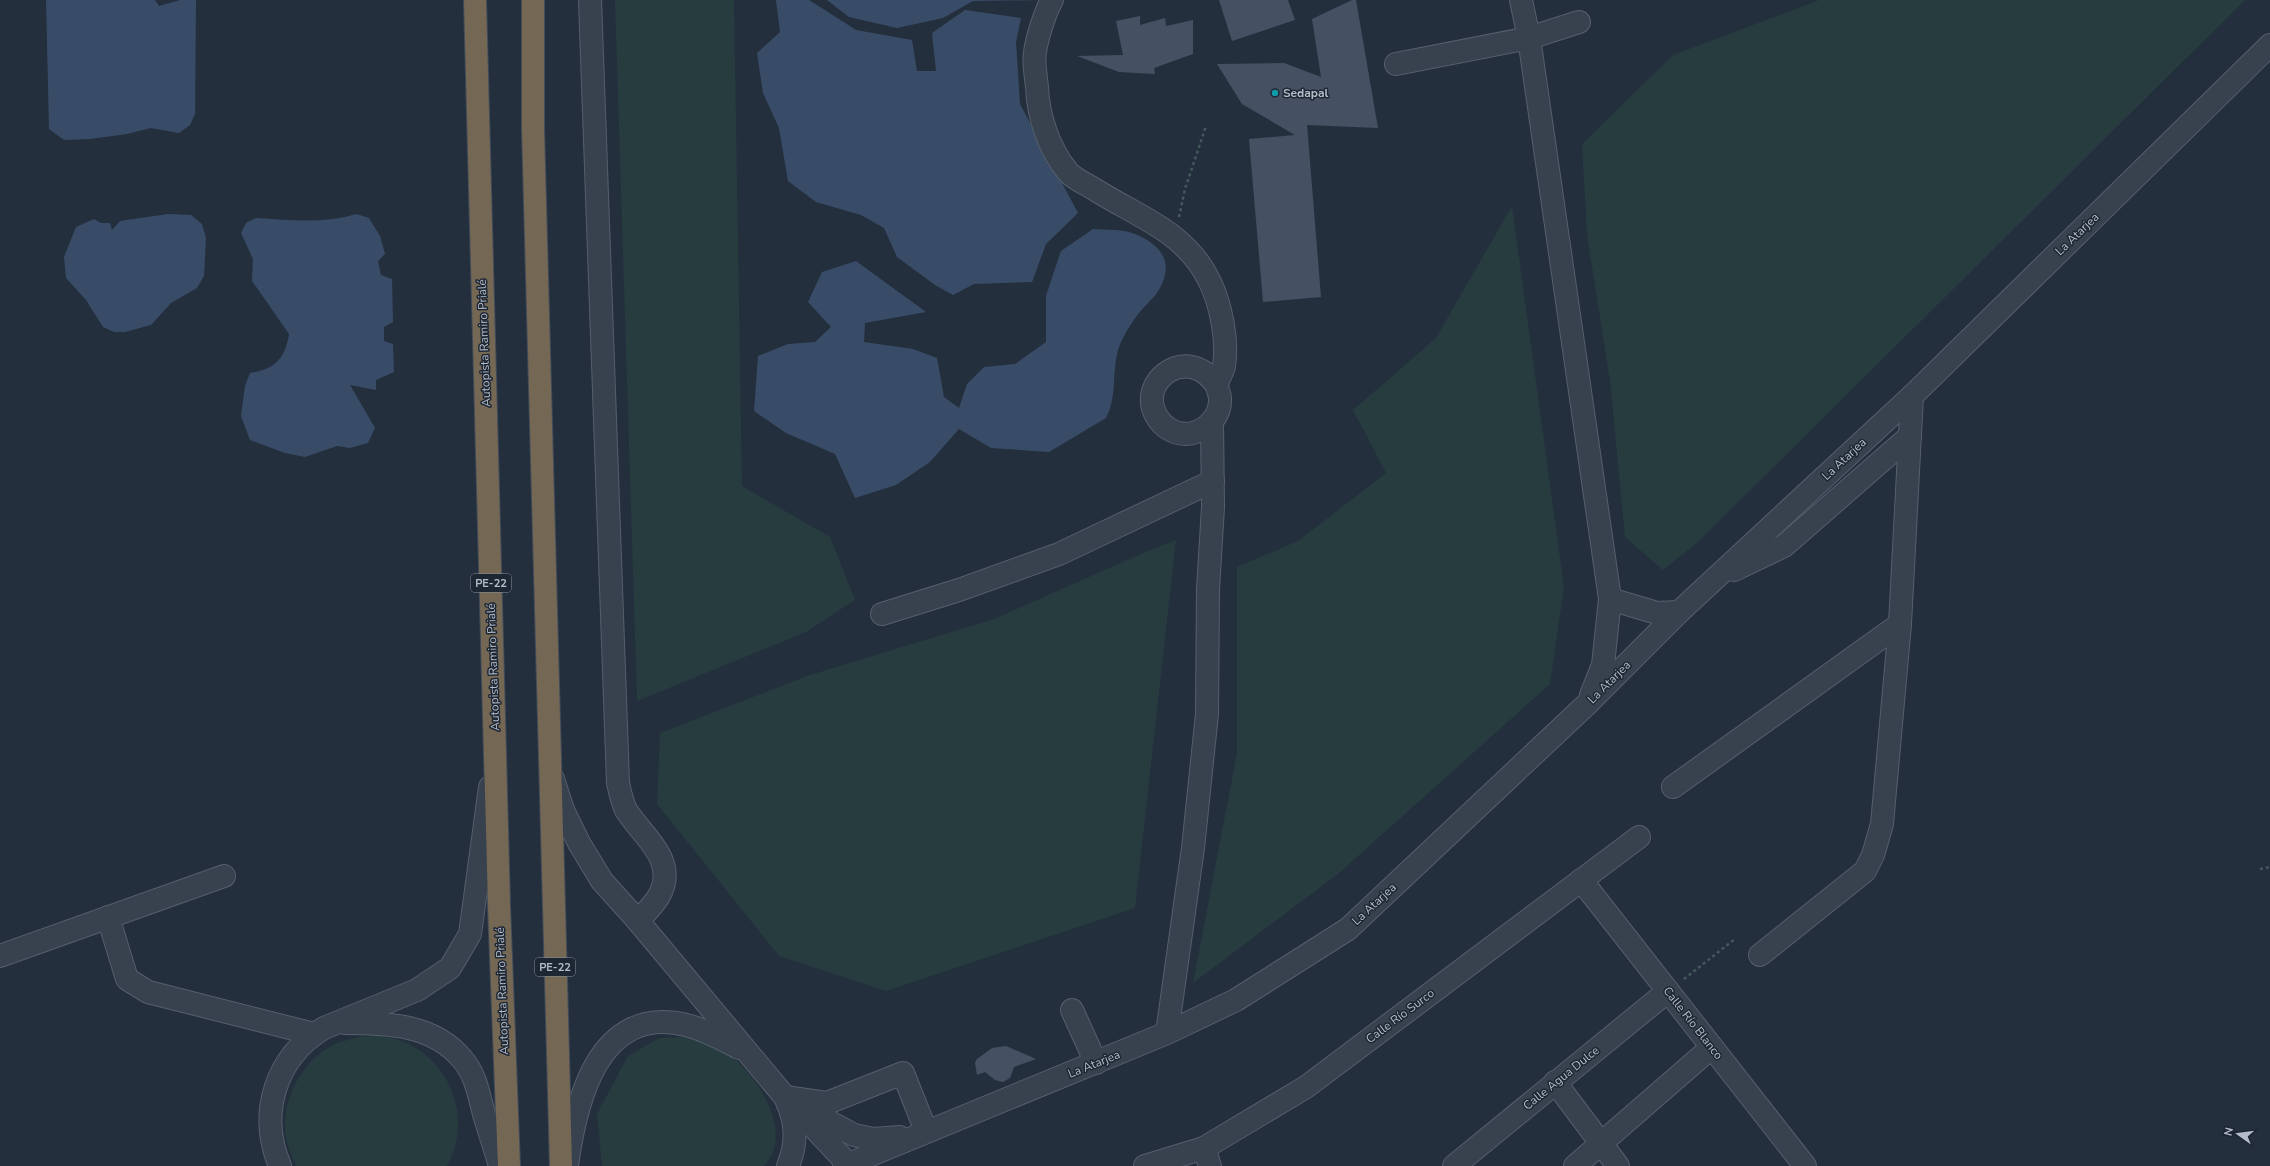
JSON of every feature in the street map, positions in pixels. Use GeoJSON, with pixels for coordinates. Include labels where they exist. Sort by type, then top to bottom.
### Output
{"type":"FeatureCollection","features":[{"type":"Feature","properties":{"kind":"highway","name":"Autopista Ramiro Prialé"},"geometry":{"type":"LineString","coordinates":[[475,0],[496,740],[499,905],[509,1166]]}},
{"type":"Feature","properties":{"kind":"highway","name":"PE-22"},"geometry":{"type":"LineString","coordinates":[[533,0],[533,128],[549,769],[561,1166]]}},
{"type":"Feature","properties":{"kind":"street"},"geometry":{"type":"LineString","coordinates":[[590,0],[618,783],[625,808],[662,857],[666,869],[665,881],[661,894],[638,921]]}},
{"type":"Feature","properties":{"kind":"street"},"geometry":{"type":"LineString","coordinates":[[1052,0],[1035,53],[1037,102],[1046,136],[1069,173],[1107,197],[1172,234],[1192,253],[1210,282],[1217,303],[1223,333],[1224,366],[1217,386]]}},
{"type":"Feature","properties":{"kind":"street"},"geometry":{"type":"LineString","coordinates":[[1521,0],[1529,38],[1610,599],[1603,665],[1586,705]]}},
{"type":"Feature","properties":{"kind":"street"},"geometry":{"type":"LineString","coordinates":[[1396,64],[1529,38],[1579,22]]}},
{"type":"Feature","properties":{"kind":"street","name":"La Atarjea"},"geometry":{"type":"LineString","coordinates":[[846,1165],[1167,1033],[1236,1000],[1348,929],[1586,705],[1679,612],[1912,396],[2270,45]]}},
{"type":"Feature","properties":{"kind":"street"},"geometry":{"type":"LineString","coordinates":[[1181,366],[1203,370],[1211,377],[1217,386],[1220,398],[1218,411],[1212,422],[1204,429],[1194,433],[1183,434],[1173,431],[1164,425],[1157,417],[1153,407],[1152,396],[1156,385],[1162,376],[1171,370],[1181,366]]}},
{"type":"Feature","properties":{"kind":"street"},"geometry":{"type":"LineString","coordinates":[[1760,955],[1865,871],[1873,855],[1882,824],[1900,624],[1912,396]]}},
{"type":"Feature","properties":{"kind":"street"},"geometry":{"type":"LineString","coordinates":[[1167,1033],[1193,848],[1207,714],[1208,589],[1213,481],[1212,422]]}},
{"type":"Feature","properties":{"kind":"street"},"geometry":{"type":"LineString","coordinates":[[1715,580],[1784,546],[1910,436]]}},
{"type":"Feature","properties":{"kind":"street"},"geometry":{"type":"LineString","coordinates":[[882,614],[959,590],[1059,554],[1213,481]]}},
{"type":"Feature","properties":{"kind":"street"},"geometry":{"type":"LineString","coordinates":[[1610,599],[1657,613],[1679,612]]}},
{"type":"Feature","properties":{"kind":"street"},"geometry":{"type":"LineString","coordinates":[[1673,787],[1900,624]]}},
{"type":"Feature","properties":{"kind":"street"},"geometry":{"type":"LineString","coordinates":[[280,1166],[271,1132],[271,1110],[274,1093],[285,1063],[314,1034],[336,1023],[417,990],[450,968],[461,952],[470,934],[496,740]]}},
{"type":"Feature","properties":{"kind":"street"},"geometry":{"type":"LineString","coordinates":[[549,769],[563,810],[579,843],[602,882],[638,921],[785,1098],[846,1165]]}},
{"type":"Feature","properties":{"kind":"street","name":"Calle Río Surco"},"geometry":{"type":"LineString","coordinates":[[1145,1166],[1207,1157],[1306,1087],[1639,837]]}},
{"type":"Feature","properties":{"kind":"street"},"geometry":{"type":"LineString","coordinates":[[0,956],[224,876]]}},
{"type":"Feature","properties":{"kind":"street","name":"Calle Río Blanco"},"geometry":{"type":"LineString","coordinates":[[1581,880],[1805,1166]]}},
{"type":"Feature","properties":{"kind":"street"},"geometry":{"type":"LineString","coordinates":[[108,917],[127,979],[148,992],[314,1034]]}},
{"type":"Feature","properties":{"kind":"street","name":"Calle Agua Dulce"},"geometry":{"type":"LineString","coordinates":[[1457,1165],[1554,1082],[1668,991]]}},
{"type":"Feature","properties":{"kind":"street"},"geometry":{"type":"LineString","coordinates":[[1072,1010],[1096,1063]]}},
{"type":"Feature","properties":{"kind":"street"},"geometry":{"type":"LineString","coordinates":[[336,1023],[384,1023],[415,1029],[439,1038],[464,1060],[477,1086],[500,1166]]}},
{"type":"Feature","properties":{"kind":"street"},"geometry":{"type":"LineString","coordinates":[[566,1166],[576,1115],[592,1070],[600,1055],[612,1042],[626,1032],[652,1023],[684,1024],[699,1028],[746,1051]]}},
{"type":"Feature","properties":{"kind":"street"},"geometry":{"type":"LineString","coordinates":[[1574,1166],[1712,1046]]}},
{"type":"Feature","properties":{"kind":"street"},"geometry":{"type":"LineString","coordinates":[[903,1073],[920,1134],[873,1139],[854,1135],[785,1098],[827,1103],[903,1073]]}},
{"type":"Feature","properties":{"kind":"street"},"geometry":{"type":"LineString","coordinates":[[1554,1082],[1618,1166]]}},
{"type":"Feature","properties":{"kind":"street"},"geometry":{"type":"LineString","coordinates":[[785,1098],[793,1115],[795,1130],[795,1146],[788,1166]]}},
{"type":"Feature","properties":{"kind":"path"},"geometry":{"type":"LineString","coordinates":[[1172,234],[1178,220],[1185,189],[1206,126]]}},
{"type":"Feature","properties":{"kind":"path"},"geometry":{"type":"LineString","coordinates":[[2260,869],[2270,867]]}},
{"type":"Feature","properties":{"kind":"path"},"geometry":{"type":"LineString","coordinates":[[1668,991],[1736,939]]}},
{"type":"Feature","properties":{"kind":"green space"},"geometry":{"type":"Polygon","coordinates":[[[615,0],[734,0],[742,486],[830,537],[855,600],[806,632],[637,701],[615,0]]]}},
{"type":"Feature","properties":{"kind":"green space"},"geometry":{"type":"Polygon","coordinates":[[[1819,0],[2245,0],[1698,542],[1663,570],[1625,537],[1610,381],[1587,235],[1582,144],[1673,55],[1819,0]]]}},
{"type":"Feature","properties":{"kind":"green space"},"geometry":{"type":"Polygon","coordinates":[[[1512,206],[1564,587],[1550,684],[1338,874],[1193,983],[1237,753],[1237,567],[1298,541],[1386,473],[1353,410],[1436,338],[1512,206]]]}},
{"type":"Feature","properties":{"kind":"green space"},"geometry":{"type":"Polygon","coordinates":[[[1176,540],[1135,908],[886,991],[779,956],[657,804],[660,733],[807,676],[994,619],[1176,540]]]}},
{"type":"Feature","properties":{"kind":"green space"},"geometry":{"type":"Polygon","coordinates":[[[362,1036],[388,1037],[412,1046],[428,1057],[441,1072],[451,1089],[457,1108],[458,1127],[455,1147],[447,1166],[296,1166],[288,1146],[285,1131],[285,1117],[293,1088],[300,1075],[321,1053],[333,1045],[362,1036]]]}},
{"type":"Feature","properties":{"kind":"green space"},"geometry":{"type":"Polygon","coordinates":[[[687,1037],[717,1045],[730,1055],[756,1083],[766,1100],[773,1117],[776,1134],[773,1151],[764,1166],[602,1166],[597,1114],[628,1056],[659,1038],[687,1037]]]}},
{"type":"Feature","properties":{"kind":"water"},"geometry":{"type":"Polygon","coordinates":[[[46,0],[155,0],[159,6],[180,0],[196,0],[195,114],[190,125],[179,133],[151,128],[127,134],[90,139],[64,140],[49,129],[46,0]]]}},
{"type":"Feature","properties":{"kind":"water"},"geometry":{"type":"Polygon","coordinates":[[[776,0],[809,0],[856,30],[912,40],[917,71],[936,71],[932,33],[965,10],[1021,18],[1016,42],[1020,104],[1078,213],[1046,244],[1032,282],[974,284],[953,295],[935,285],[897,257],[884,228],[861,215],[816,202],[788,181],[779,128],[763,93],[757,53],[780,32],[776,0]]]}},
{"type":"Feature","properties":{"kind":"water"},"geometry":{"type":"Polygon","coordinates":[[[827,0],[1044,0],[973,1],[943,18],[897,28],[849,17],[827,0]]]}},
{"type":"Feature","properties":{"kind":"water"},"geometry":{"type":"Polygon","coordinates":[[[168,214],[191,215],[202,224],[206,238],[204,276],[197,288],[171,303],[151,325],[125,332],[114,332],[103,327],[86,300],[66,278],[64,257],[76,227],[94,219],[101,223],[110,223],[112,230],[120,221],[168,214]]]}},
{"type":"Feature","properties":{"kind":"water"},"geometry":{"type":"Polygon","coordinates":[[[356,214],[369,218],[380,236],[385,254],[378,261],[381,275],[392,279],[393,322],[384,327],[384,341],[393,344],[394,372],[376,380],[376,390],[350,385],[375,428],[368,443],[350,448],[337,446],[305,457],[285,453],[250,440],[241,416],[245,386],[250,373],[266,369],[277,361],[285,350],[289,334],[252,281],[253,259],[241,233],[246,223],[256,218],[319,220],[356,214]]]}},
{"type":"Feature","properties":{"kind":"water"},"geometry":{"type":"Polygon","coordinates":[[[1093,229],[1125,231],[1135,234],[1153,244],[1164,258],[1166,265],[1165,274],[1157,293],[1136,317],[1119,347],[1115,365],[1112,401],[1106,418],[1049,452],[991,448],[959,429],[930,462],[896,485],[855,498],[835,454],[786,433],[754,411],[758,356],[788,344],[815,342],[831,327],[808,302],[822,272],[856,261],[926,312],[865,323],[864,342],[913,349],[937,358],[944,397],[959,408],[967,384],[984,367],[1015,364],[1046,342],[1046,296],[1061,251],[1093,229]]]}},
{"type":"Feature","properties":{"kind":"building"},"geometry":{"type":"Polygon","coordinates":[[[1219,0],[1288,0],[1295,20],[1232,41],[1219,0]]]}},
{"type":"Feature","properties":{"kind":"building"},"geometry":{"type":"Polygon","coordinates":[[[1352,0],[1356,0],[1378,128],[1307,125],[1321,297],[1263,302],[1249,139],[1295,135],[1242,104],[1217,64],[1284,63],[1321,77],[1312,19],[1352,0]]]}},
{"type":"Feature","properties":{"kind":"building"},"geometry":{"type":"Polygon","coordinates":[[[1140,16],[1140,25],[1165,18],[1166,26],[1193,20],[1193,54],[1154,68],[1155,74],[1119,72],[1077,56],[1123,55],[1116,21],[1140,16]]]}},
{"type":"Feature","properties":{"kind":"building"},"geometry":{"type":"Polygon","coordinates":[[[1006,1046],[1036,1059],[1014,1067],[1010,1078],[1003,1082],[995,1080],[985,1072],[977,1075],[975,1063],[977,1059],[992,1048],[1006,1046]]]}},
{"type":"Feature","properties":{"kind":"place","name":"Sedapal"},"geometry":{"type":"Point","coordinates":[1275,93]}}]}
